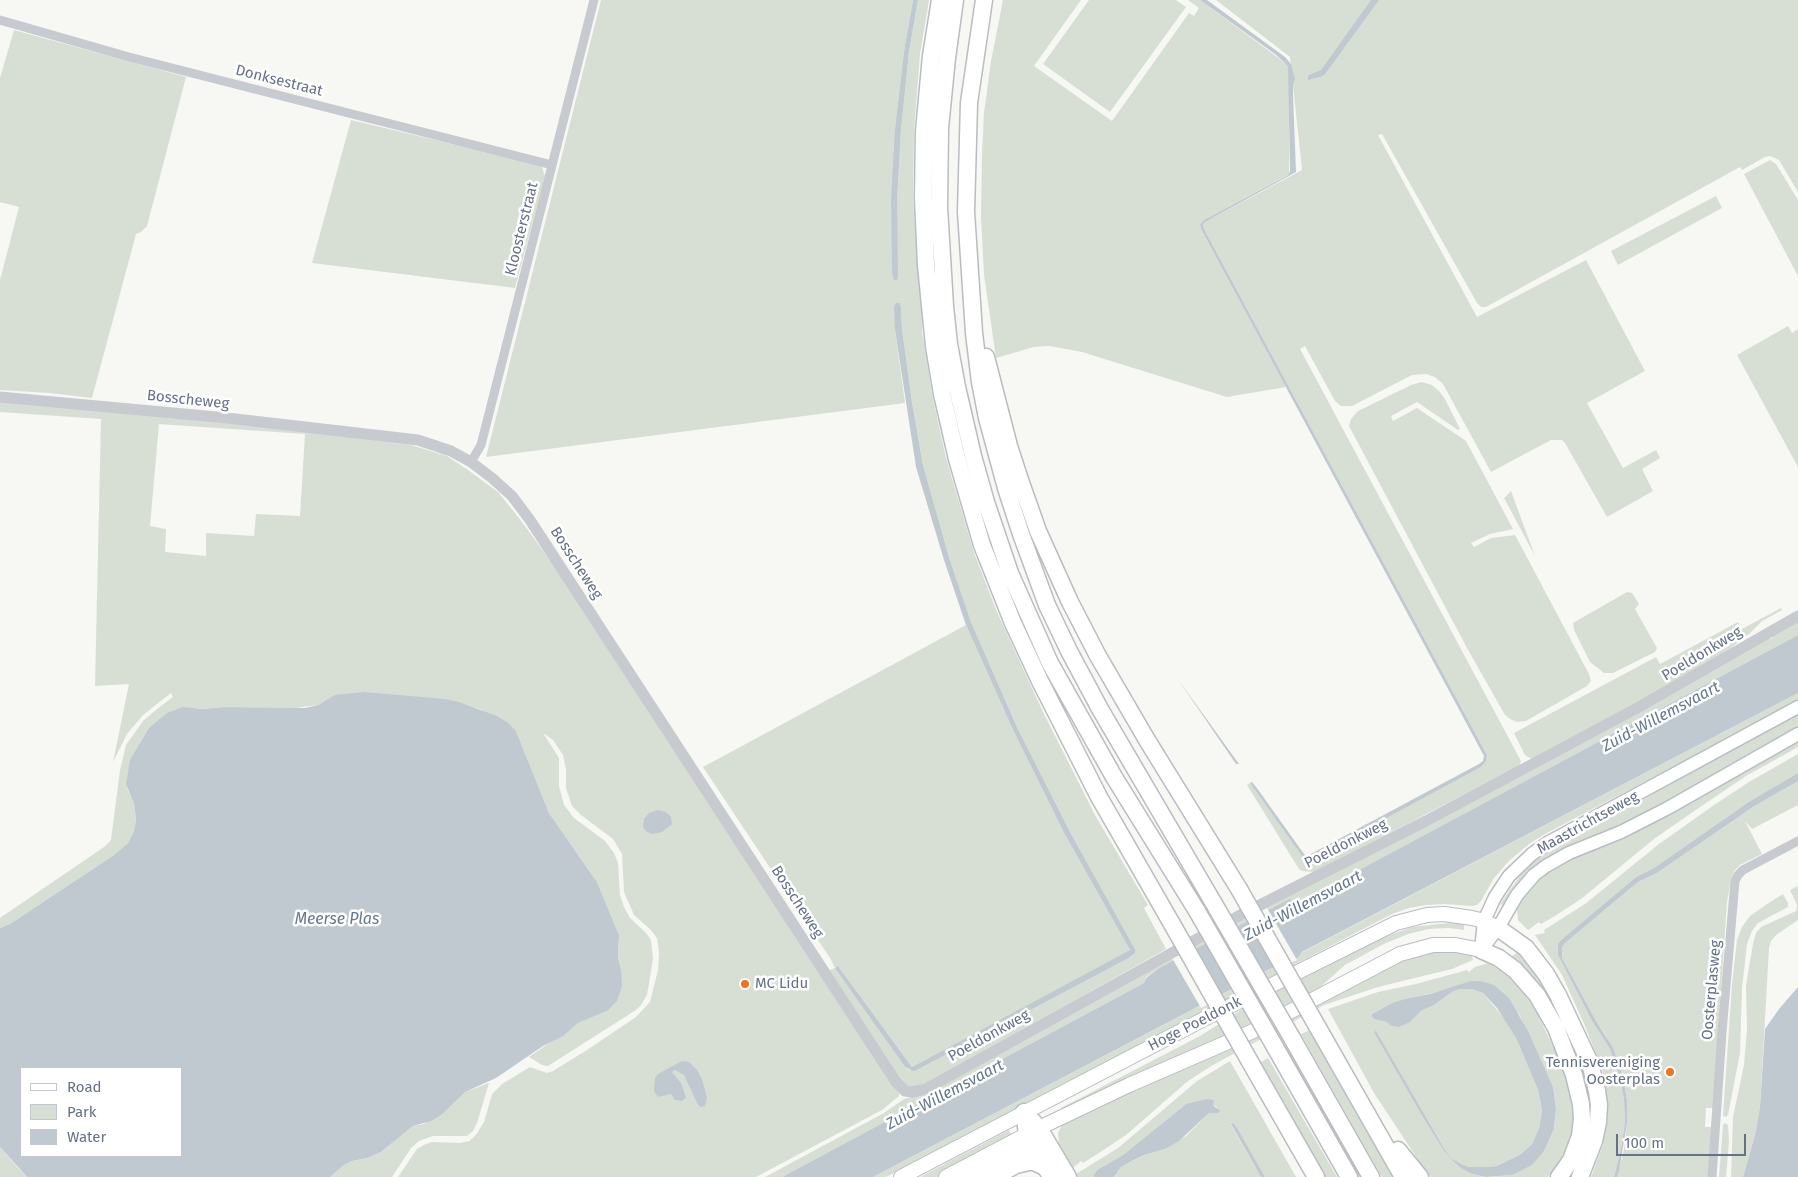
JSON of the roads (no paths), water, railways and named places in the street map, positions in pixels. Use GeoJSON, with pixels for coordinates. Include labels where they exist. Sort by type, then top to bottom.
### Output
{"type":"FeatureCollection","features":[{"type":"Feature","properties":{"kind":"highway"},"geometry":{"type":"LineString","coordinates":[[940,0],[931,56],[924,131],[923,198],[926,265],[934,346],[942,394],[957,459],[982,545],[994,578],[1040,681],[1100,797],[1314,1177]]}},
{"type":"Feature","properties":{"kind":"highway"},"geometry":{"type":"LineString","coordinates":[[956,0],[947,58],[940,128],[939,207],[949,344],[973,456],[986,502],[1010,573],[1050,663],[1080,719],[1197,911],[1349,1177]]}},
{"type":"Feature","properties":{"kind":"highway"},"geometry":{"type":"LineString","coordinates":[[984,0],[974,65],[967,146],[966,212],[971,299],[980,382],[987,418],[1021,534],[1047,605],[1100,709],[1371,1177]]}},
{"type":"Feature","properties":{"kind":"highway"},"geometry":{"type":"LineString","coordinates":[[971,299],[1009,446],[1038,531],[1056,573],[1098,656],[1239,889],[1403,1177]]}},
{"type":"Feature","properties":{"kind":"highway","name":"Hoge Poeldonk"},"geometry":{"type":"LineString","coordinates":[[901,1177],[1263,989],[1396,923],[1427,915],[1444,914],[1465,916],[1491,924]]}},
{"type":"Feature","properties":{"kind":"highway"},"geometry":{"type":"LineString","coordinates":[[1491,924],[1526,948],[1543,970],[1558,995],[1590,1062],[1599,1106],[1598,1122],[1594,1141],[1580,1177]]}},
{"type":"Feature","properties":{"kind":"highway","name":"Hoge Poeldonk"},"geometry":{"type":"LineString","coordinates":[[946,1177],[1033,1131],[1129,1085],[1251,1032],[1400,954],[1433,945],[1456,945],[1481,950]]}},
{"type":"Feature","properties":{"kind":"highway"},"geometry":{"type":"LineString","coordinates":[[1481,950],[1493,955],[1515,970],[1537,994],[1556,1028],[1574,1075],[1581,1104],[1580,1136],[1571,1160],[1559,1177]]}},
{"type":"Feature","properties":{"kind":"highway"},"geometry":{"type":"LineString","coordinates":[[1351,1085],[1406,1161],[1420,1177]]}},
{"type":"Feature","properties":{"kind":"highway"},"geometry":{"type":"LineString","coordinates":[[1024,1112],[1033,1131],[1045,1166]]}},
{"type":"Feature","properties":{"kind":"highway"},"geometry":{"type":"LineString","coordinates":[[1033,1131],[1068,1177]]}},
{"type":"Feature","properties":{"kind":"highway"},"geometry":{"type":"LineString","coordinates":[[969,1177],[1012,1154],[1024,1151],[1045,1166]]}},
{"type":"Feature","properties":{"kind":"highway"},"geometry":{"type":"LineString","coordinates":[[994,1177],[1029,1162],[1045,1166]]}},
{"type":"Feature","properties":{"kind":"main road","name":"Maastrichtseweg"},"geometry":{"type":"LineString","coordinates":[[1481,950],[1491,924],[1495,897],[1509,876],[1540,848],[1798,707]]}},
{"type":"Feature","properties":{"kind":"main road","name":"Maastrichtseweg"},"geometry":{"type":"LineString","coordinates":[[1491,924],[1534,875],[1546,866],[1568,853],[1621,832],[1668,808],[1798,734]]}},
{"type":"Feature","properties":{"kind":"street","name":"Kloosterstraat"},"geometry":{"type":"LineString","coordinates":[[471,462],[481,444],[594,0]]}},
{"type":"Feature","properties":{"kind":"street","name":"Donksestraat"},"geometry":{"type":"LineString","coordinates":[[0,20],[129,57],[552,164]]}},
{"type":"Feature","properties":{"kind":"street","name":"Bosscheweg"},"geometry":{"type":"LineString","coordinates":[[0,397],[218,417],[418,440],[451,451],[471,462],[492,478],[512,496],[530,520],[890,1074],[905,1091]]}},
{"type":"Feature","properties":{"kind":"street","name":"Poeldonkweg"},"geometry":{"type":"LineString","coordinates":[[905,1091],[912,1092],[926,1088],[1242,914],[1435,816],[1639,708],[1798,616]]}},
{"type":"Feature","properties":{"kind":"street","name":"Oosterplasweg"},"geometry":{"type":"LineString","coordinates":[[1712,1177],[1735,881],[1743,870],[1798,842]]}},
{"type":"Feature","properties":{"kind":"water"},"geometry":{"type":"Polygon","coordinates":[[[913,0],[918,0],[909,52],[901,130],[897,201],[898,276],[897,280],[894,280],[892,273],[891,200],[895,128],[904,51],[913,0]]]}},
{"type":"Feature","properties":{"kind":"water"},"geometry":{"type":"Polygon","coordinates":[[[1200,0],[1207,0],[1285,57],[1291,64],[1295,79],[1293,95],[1296,172],[1205,222],[1203,225],[1204,229],[1487,755],[1486,761],[1481,767],[1312,858],[1306,859],[1250,783],[1252,782],[1307,856],[1479,764],[1483,761],[1484,756],[1201,229],[1200,224],[1204,220],[1288,175],[1290,171],[1288,67],[1275,54],[1200,0]]]}},
{"type":"Feature","properties":{"kind":"water"},"geometry":{"type":"Polygon","coordinates":[[[1371,0],[1379,0],[1328,70],[1323,76],[1308,80],[1309,75],[1321,70],[1371,0]]]}},
{"type":"Feature","properties":{"kind":"water"},"geometry":{"type":"Polygon","coordinates":[[[896,303],[899,303],[901,306],[902,329],[912,402],[923,465],[949,557],[971,622],[1017,727],[1069,830],[1135,949],[1135,953],[1129,958],[913,1071],[905,1067],[835,968],[838,966],[912,1067],[1130,950],[1064,833],[1013,730],[966,625],[916,467],[895,330],[894,307],[896,303]]]}},
{"type":"Feature","properties":{"kind":"water","name":"Zuid-Willemsvaart"},"geometry":{"type":"Polygon","coordinates":[[[1798,635],[1798,693],[1302,952],[1297,958],[1268,970],[873,1177],[782,1177],[1144,983],[1146,978],[1159,968],[1289,899],[1301,901],[1798,635]]]}},
{"type":"Feature","properties":{"kind":"water"},"geometry":{"type":"Polygon","coordinates":[[[1177,678],[1239,764],[1236,764],[1177,678]]]}},
{"type":"Feature","properties":{"kind":"water","name":"Meerse Plas"},"geometry":{"type":"Polygon","coordinates":[[[364,692],[446,699],[497,716],[507,722],[516,731],[549,813],[597,882],[619,935],[618,959],[622,986],[617,1001],[607,1011],[578,1023],[563,1036],[543,1046],[496,1078],[465,1092],[441,1115],[431,1121],[413,1126],[381,1152],[367,1158],[352,1161],[330,1177],[27,1177],[0,1147],[0,928],[10,924],[114,855],[128,843],[134,831],[136,819],[134,804],[126,784],[130,760],[149,728],[167,713],[183,707],[202,709],[224,707],[305,708],[318,705],[335,695],[364,692]]]}},
{"type":"Feature","properties":{"kind":"water"},"geometry":{"type":"Polygon","coordinates":[[[1798,773],[1798,781],[1753,807],[1657,873],[1638,882],[1564,944],[1562,948],[1562,958],[1613,1048],[1623,1077],[1627,1100],[1627,1123],[1619,1171],[1617,1177],[1614,1177],[1625,1122],[1620,1078],[1610,1049],[1592,1021],[1558,955],[1558,944],[1636,877],[1654,868],[1750,801],[1798,773]]]}},
{"type":"Feature","properties":{"kind":"water"},"geometry":{"type":"Polygon","coordinates":[[[658,810],[666,812],[671,817],[672,824],[662,832],[652,834],[643,827],[644,819],[649,813],[658,810]]]}},
{"type":"Feature","properties":{"kind":"water"},"geometry":{"type":"Polygon","coordinates":[[[1471,981],[1481,981],[1494,985],[1509,998],[1528,1031],[1553,1087],[1556,1109],[1554,1129],[1544,1151],[1532,1165],[1512,1175],[1486,1177],[1472,1174],[1452,1160],[1444,1151],[1424,1119],[1374,1032],[1376,1031],[1452,1159],[1468,1167],[1487,1167],[1497,1166],[1521,1154],[1532,1144],[1539,1128],[1542,1110],[1538,1090],[1516,1038],[1497,1008],[1483,993],[1472,989],[1460,989],[1452,992],[1434,1005],[1421,1011],[1410,1022],[1399,1027],[1374,1019],[1372,1016],[1372,1014],[1392,1003],[1430,994],[1471,981]]]}},
{"type":"Feature","properties":{"kind":"water"},"geometry":{"type":"Polygon","coordinates":[[[1798,987],[1798,1177],[1743,1177],[1755,1135],[1760,1107],[1765,1029],[1798,987]]]}},
{"type":"Feature","properties":{"kind":"water"},"geometry":{"type":"Polygon","coordinates":[[[682,1061],[689,1062],[702,1079],[707,1098],[705,1106],[701,1107],[698,1105],[684,1075],[675,1070],[672,1072],[681,1083],[686,1097],[682,1101],[675,1100],[671,1094],[658,1097],[654,1091],[655,1078],[658,1074],[682,1061]]]}},
{"type":"Feature","properties":{"kind":"water"},"geometry":{"type":"Polygon","coordinates":[[[1207,1099],[1214,1100],[1213,1105],[1220,1111],[1218,1113],[1209,1113],[1179,1141],[1165,1149],[1144,1155],[1121,1167],[1114,1177],[1094,1177],[1097,1170],[1123,1155],[1186,1104],[1207,1099]]]}},
{"type":"Feature","properties":{"kind":"water"},"geometry":{"type":"Polygon","coordinates":[[[1233,1123],[1265,1177],[1261,1177],[1231,1124],[1233,1123]]]}},
{"type":"Feature","properties":{"kind":"place","name":"MC Lidu"},"geometry":{"type":"Point","coordinates":[745,984]}},
{"type":"Feature","properties":{"kind":"place","name":"Tennisvereniging Oosterplas"},"geometry":{"type":"Point","coordinates":[1670,1072]}}]}
